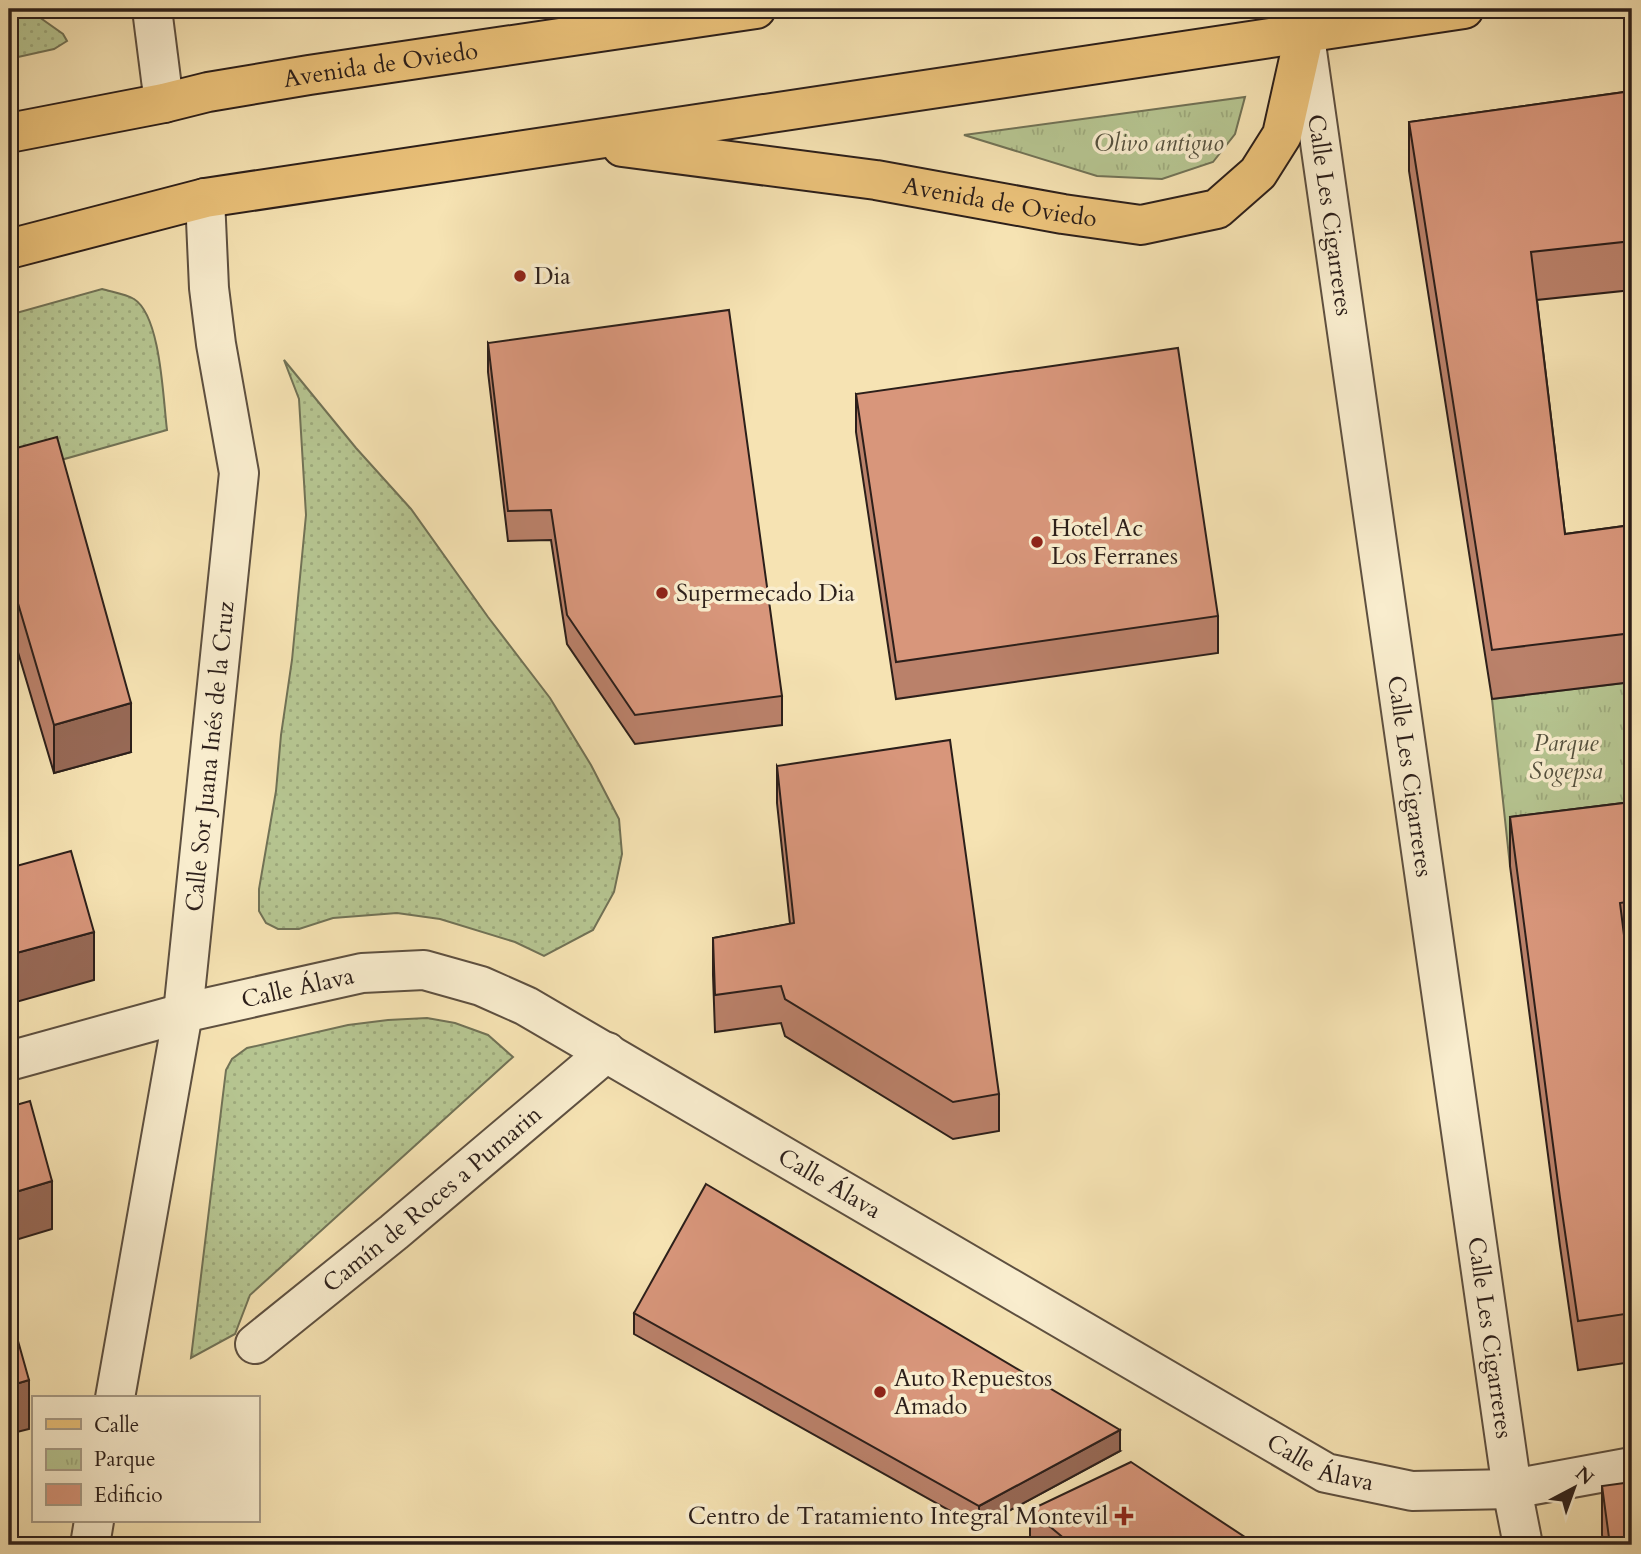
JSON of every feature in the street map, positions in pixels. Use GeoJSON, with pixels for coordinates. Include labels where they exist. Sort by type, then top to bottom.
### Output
{"type":"FeatureCollection","features":[{"type":"Feature","properties":{"kind":"main road","name":"Avenida de Oviedo"},"geometry":{"type":"LineString","coordinates":[[9,133],[208,92],[309,75],[756,9]]}},
{"type":"Feature","properties":{"kind":"main road","name":"Avenida de Oviedo"},"geometry":{"type":"LineString","coordinates":[[9,249],[205,198],[578,142],[1303,20],[1464,9]]}},
{"type":"Feature","properties":{"kind":"main road","name":"Avenida de Oviedo"},"geometry":{"type":"LineString","coordinates":[[578,142],[876,180],[1063,214],[1141,225],[1217,209],[1258,173],[1282,135],[1303,20]]}},
{"type":"Feature","properties":{"kind":"street"},"geometry":{"type":"LineString","coordinates":[[152,9],[164,103]]}},
{"type":"Feature","properties":{"kind":"street","name":"Calle Les Cigarreres"},"geometry":{"type":"LineString","coordinates":[[1303,20],[1523,1545]]}},
{"type":"Feature","properties":{"kind":"street","name":"Calle Sor Juana Inés de la Cruz"},"geometry":{"type":"LineString","coordinates":[[115,1396],[183,1013],[239,473],[213,321],[205,198]]}},
{"type":"Feature","properties":{"kind":"street","name":"Calle Álava"},"geometry":{"type":"LineString","coordinates":[[9,1061],[183,1013],[362,973],[424,970],[481,986],[526,1006],[1326,1473],[1412,1490],[1513,1489],[1632,1467]]}},
{"type":"Feature","properties":{"kind":"street","name":"Camín de Roces a Pumarin"},"geometry":{"type":"LineString","coordinates":[[255,1344],[394,1232],[607,1052]]}},
{"type":"Feature","properties":{"kind":"street"},"geometry":{"type":"LineString","coordinates":[[90,1545],[94,1522]]}},
{"type":"Feature","properties":{"kind":"green space"},"geometry":{"type":"Polygon","coordinates":[[[32,12],[63,34],[67,41],[54,49],[9,59],[9,14],[32,12]]]}},
{"type":"Feature","properties":{"kind":"green space","name":"Olivo antiguo"},"geometry":{"type":"Polygon","coordinates":[[[1245,97],[1235,134],[1213,162],[1162,179],[1097,176],[964,135],[1245,97]]]}},
{"type":"Feature","properties":{"kind":"green space"},"geometry":{"type":"Polygon","coordinates":[[[102,289],[134,299],[143,308],[150,322],[159,359],[167,430],[54,462],[9,499],[9,315],[102,289]]]}},
{"type":"Feature","properties":{"kind":"green space"},"geometry":{"type":"Polygon","coordinates":[[[284,360],[356,448],[411,509],[550,698],[591,765],[619,819],[622,854],[614,892],[593,930],[544,956],[515,942],[440,919],[397,913],[333,918],[299,929],[278,929],[266,923],[259,911],[259,889],[276,791],[292,660],[306,515],[299,399],[284,360]]]}},
{"type":"Feature","properties":{"kind":"green space","name":"Parque Sogepsa"},"geometry":{"type":"Polygon","coordinates":[[[1632,682],[1632,852],[1510,866],[1492,699],[1632,682]]]}},
{"type":"Feature","properties":{"kind":"green space"},"geometry":{"type":"Polygon","coordinates":[[[427,1018],[455,1023],[488,1035],[513,1057],[250,1295],[235,1334],[191,1358],[226,1070],[232,1059],[247,1048],[348,1025],[427,1018]]]}},
{"type":"Feature","properties":{"kind":"building"},"geometry":{"type":"Polygon","coordinates":[[[1632,91],[1632,241],[1531,252],[1565,534],[1632,525],[1632,633],[1492,650],[1409,122],[1632,91]]]}},
{"type":"Feature","properties":{"kind":"building","name":"Supermecado Dia"},"geometry":{"type":"Polygon","coordinates":[[[729,310],[782,696],[635,715],[567,615],[551,510],[508,511],[488,343],[729,310]]]}},
{"type":"Feature","properties":{"kind":"building","name":"Hotel Ac Los Ferranes"},"geometry":{"type":"Polygon","coordinates":[[[1178,348],[1218,616],[896,662],[856,394],[1178,348]]]}},
{"type":"Feature","properties":{"kind":"building"},"geometry":{"type":"Polygon","coordinates":[[[57,437],[131,703],[54,725],[9,573],[9,450],[57,437]]]}},
{"type":"Feature","properties":{"kind":"building"},"geometry":{"type":"Polygon","coordinates":[[[950,740],[999,1094],[953,1102],[785,999],[781,986],[715,995],[713,938],[794,923],[777,766],[950,740]]]}},
{"type":"Feature","properties":{"kind":"building"},"geometry":{"type":"Polygon","coordinates":[[[1632,802],[1632,901],[1620,903],[1632,999],[1632,1313],[1578,1321],[1510,817],[1632,802]]]}},
{"type":"Feature","properties":{"kind":"building"},"geometry":{"type":"Polygon","coordinates":[[[71,851],[94,932],[9,955],[9,868],[71,851]]]}},
{"type":"Feature","properties":{"kind":"building"},"geometry":{"type":"Polygon","coordinates":[[[30,1101],[52,1181],[9,1194],[9,1107],[30,1101]]]}},
{"type":"Feature","properties":{"kind":"building","name":"Auto Repuestos Amado"},"geometry":{"type":"Polygon","coordinates":[[[706,1184],[1120,1430],[979,1506],[634,1313],[706,1184]]]}},
{"type":"Feature","properties":{"kind":"building"},"geometry":{"type":"Polygon","coordinates":[[[9,1309],[29,1380],[9,1386],[9,1309]]]}},
{"type":"Feature","properties":{"kind":"building"},"geometry":{"type":"Polygon","coordinates":[[[1131,1462],[1257,1545],[1072,1545],[1030,1510],[1131,1462]]]}},
{"type":"Feature","properties":{"kind":"building"},"geometry":{"type":"Polygon","coordinates":[[[1632,1482],[1632,1545],[1610,1545],[1602,1486],[1632,1482]]]}},
{"type":"Feature","properties":{"kind":"place","name":"Dia"},"geometry":{"type":"Point","coordinates":[520,276]}},
{"type":"Feature","properties":{"kind":"place","name":"Hotel Ac Los Ferranes"},"geometry":{"type":"Point","coordinates":[1037,542]}},
{"type":"Feature","properties":{"kind":"place","name":"Supermecado Dia"},"geometry":{"type":"Point","coordinates":[662,593]}},
{"type":"Feature","properties":{"kind":"place","name":"Auto Repuestos Amado"},"geometry":{"type":"Point","coordinates":[880,1392]}},
{"type":"Feature","properties":{"kind":"place","name":"Centro de Tratamiento Integral Montevil"},"geometry":{"type":"Point","coordinates":[1124,1516]}}]}
